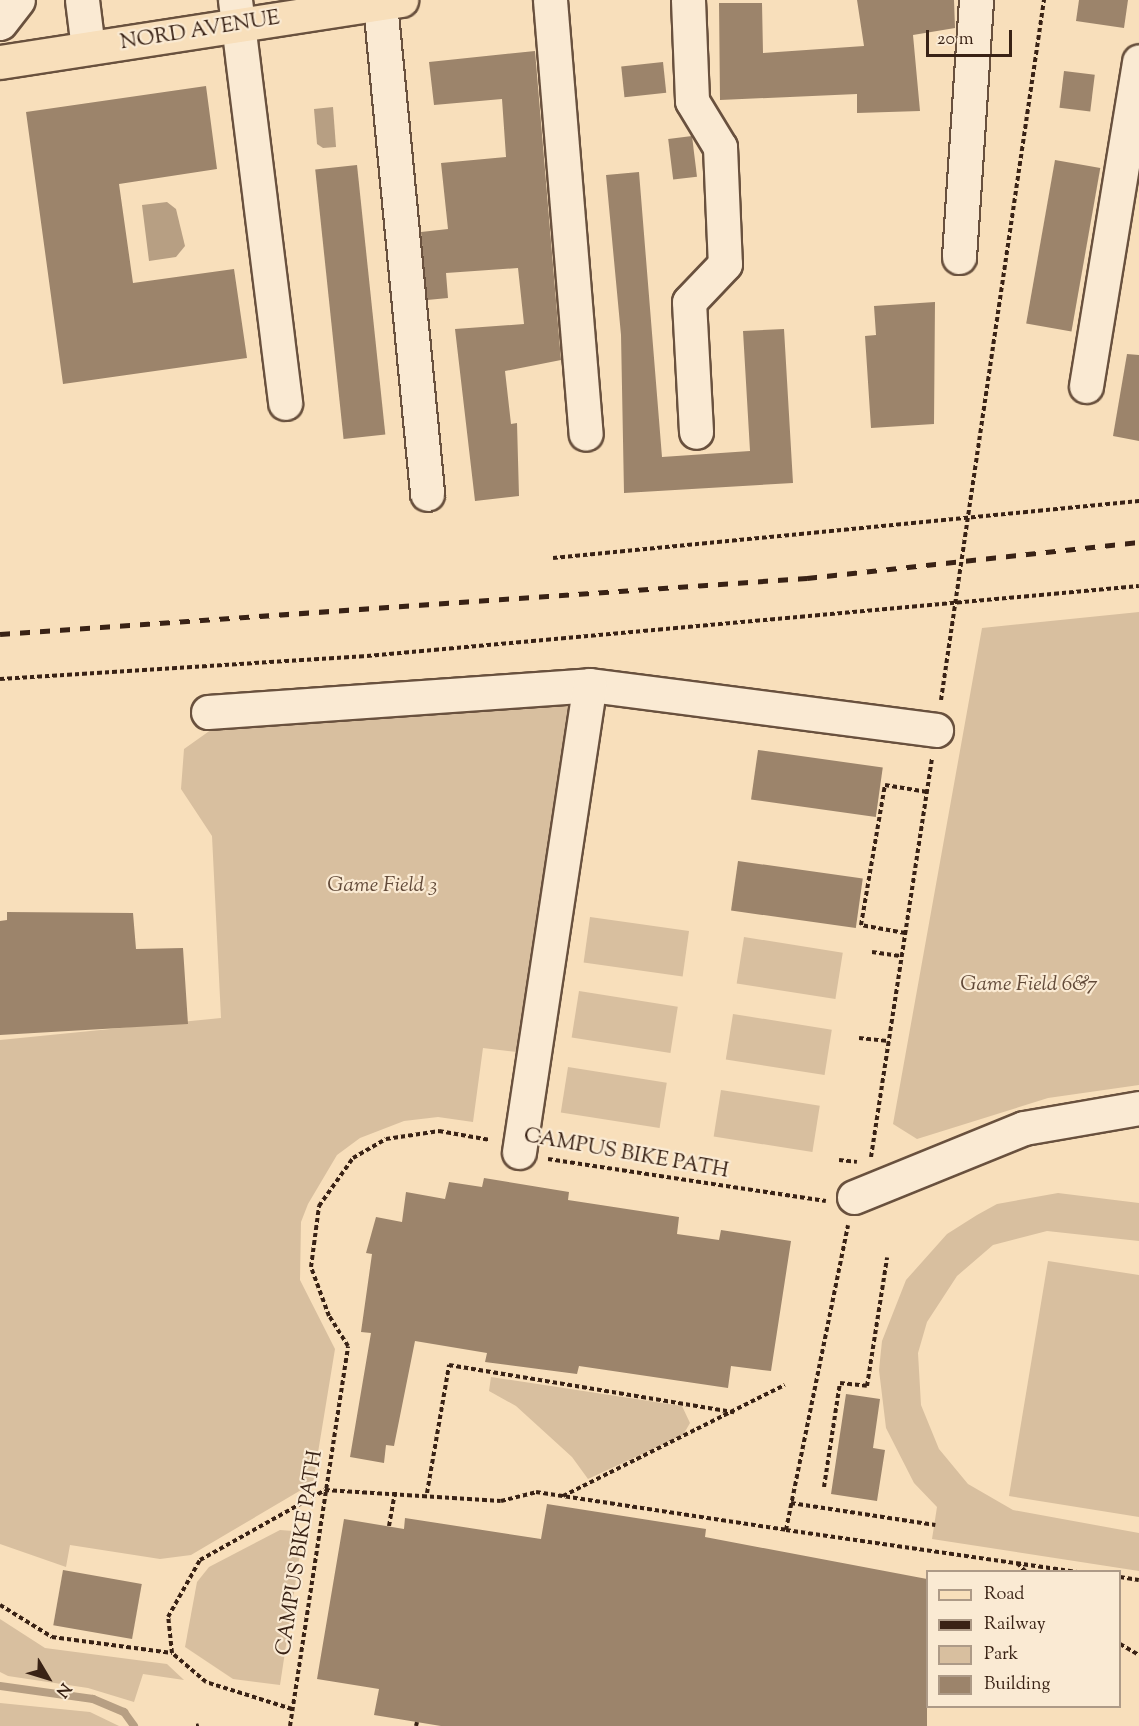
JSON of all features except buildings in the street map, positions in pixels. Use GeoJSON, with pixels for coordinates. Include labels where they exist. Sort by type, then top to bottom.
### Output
{"type":"FeatureCollection","features":[{"type":"Feature","properties":{"kind":"main road","name":"NORD AVENUE"},"geometry":{"type":"LineString","coordinates":[[0,62],[88,48],[236,13],[393,1]]}},
{"type":"Feature","properties":{"kind":"lane"},"geometry":{"type":"LineString","coordinates":[[0,23],[18,0]]}},
{"type":"Feature","properties":{"kind":"lane"},"geometry":{"type":"LineString","coordinates":[[82,0],[88,48]]}},
{"type":"Feature","properties":{"kind":"lane"},"geometry":{"type":"LineString","coordinates":[[550,0],[586,434]]}},
{"type":"Feature","properties":{"kind":"lane"},"geometry":{"type":"LineString","coordinates":[[688,0],[692,101],[720,147],[725,264],[689,302],[696,432]]}},
{"type":"Feature","properties":{"kind":"lane"},"geometry":{"type":"LineString","coordinates":[[959,257],[976,0]]}},
{"type":"Feature","properties":{"kind":"lane"},"geometry":{"type":"LineString","coordinates":[[393,1],[427,494]]}},
{"type":"Feature","properties":{"kind":"lane"},"geometry":{"type":"LineString","coordinates":[[236,13],[285,403]]}},
{"type":"Feature","properties":{"kind":"lane"},"geometry":{"type":"LineString","coordinates":[[1086,386],[1139,61]]}},
{"type":"Feature","properties":{"kind":"lane"},"geometry":{"type":"LineString","coordinates":[[519,1152],[590,685]]}},
{"type":"Feature","properties":{"kind":"lane"},"geometry":{"type":"LineString","coordinates":[[208,712],[590,685],[936,730]]}},
{"type":"Feature","properties":{"kind":"lane"},"geometry":{"type":"LineString","coordinates":[[854,1197],[1024,1128],[1139,1108]]}},
{"type":"Feature","properties":{"kind":"path"},"geometry":{"type":"LineString","coordinates":[[954,616],[1044,0]]}},
{"type":"Feature","properties":{"kind":"path"},"geometry":{"type":"LineString","coordinates":[[553,558],[1139,501]]}},
{"type":"Feature","properties":{"kind":"path"},"geometry":{"type":"LineString","coordinates":[[0,679],[379,655],[956,605],[1139,586]]}},
{"type":"Feature","properties":{"kind":"path"},"geometry":{"type":"LineString","coordinates":[[786,1530],[854,1197],[868,1174],[929,781]]}},
{"type":"Feature","properties":{"kind":"path"},"geometry":{"type":"LineString","coordinates":[[905,933],[861,925],[885,785],[927,792]]}},
{"type":"Feature","properties":{"kind":"path"},"geometry":{"type":"LineString","coordinates":[[872,952],[902,956]]}},
{"type":"Feature","properties":{"kind":"path"},"geometry":{"type":"LineString","coordinates":[[859,1038],[889,1041]]}},
{"type":"Feature","properties":{"kind":"path","name":"CAMPUS BIKE PATH"},"geometry":{"type":"LineString","coordinates":[[290,1726],[348,1346],[318,1293],[312,1239],[333,1182],[353,1158],[386,1139],[410,1133],[440,1131],[485,1138],[519,1152],[834,1202],[854,1197]]}},
{"type":"Feature","properties":{"kind":"path"},"geometry":{"type":"LineString","coordinates":[[824,1487],[840,1383],[867,1386],[887,1258]]}},
{"type":"Feature","properties":{"kind":"path"},"geometry":{"type":"LineString","coordinates":[[427,1493],[449,1365],[734,1412]]}},
{"type":"Feature","properties":{"kind":"path"},"geometry":{"type":"LineString","coordinates":[[562,1497],[734,1412],[785,1384]]}},
{"type":"Feature","properties":{"kind":"path"},"geometry":{"type":"LineString","coordinates":[[172,1653],[168,1617],[200,1560],[325,1490],[427,1493],[501,1501],[536,1492],[1063,1570]]}},
{"type":"Feature","properties":{"kind":"path"},"geometry":{"type":"LineString","coordinates":[[389,1526],[395,1492]]}},
{"type":"Feature","properties":{"kind":"path"},"geometry":{"type":"LineString","coordinates":[[792,1503],[934,1525]]}},
{"type":"Feature","properties":{"kind":"path"},"geometry":{"type":"LineString","coordinates":[[1016,1563],[1024,1570]]}},
{"type":"Feature","properties":{"kind":"path"},"geometry":{"type":"LineString","coordinates":[[1121,1578],[1139,1580]]}},
{"type":"Feature","properties":{"kind":"path"},"geometry":{"type":"LineString","coordinates":[[0,1605],[52,1637],[172,1653],[206,1682],[292,1709]]}},
{"type":"Feature","properties":{"kind":"path"},"geometry":{"type":"LineString","coordinates":[[1121,1645],[1139,1655]]}},
{"type":"Feature","properties":{"kind":"green space","name":"Game Field 6&7"},"geometry":{"type":"Polygon","coordinates":[[[1139,612],[1139,1085],[1048,1098],[917,1139],[893,1124],[982,628],[1139,612]]]}},
{"type":"Feature","properties":{"kind":"green space","name":"Game Field 3"},"geometry":{"type":"Polygon","coordinates":[[[582,700],[526,1053],[483,1048],[473,1122],[438,1117],[404,1121],[360,1138],[337,1155],[308,1204],[301,1222],[300,1280],[335,1349],[313,1483],[191,1555],[160,1559],[70,1545],[66,1567],[0,1544],[0,1040],[221,1018],[212,836],[181,789],[184,749],[215,727],[582,700]]]}},
{"type":"Feature","properties":{"kind":"green space"},"geometry":{"type":"Polygon","coordinates":[[[590,917],[689,931],[683,976],[584,963],[590,917]]]}},
{"type":"Feature","properties":{"kind":"green space"},"geometry":{"type":"Polygon","coordinates":[[[744,937],[843,953],[835,999],[737,983],[744,937]]]}},
{"type":"Feature","properties":{"kind":"green space"},"geometry":{"type":"Polygon","coordinates":[[[579,991],[678,1007],[670,1053],[572,1037],[579,991]]]}},
{"type":"Feature","properties":{"kind":"green space"},"geometry":{"type":"Polygon","coordinates":[[[733,1014],[832,1030],[825,1075],[726,1059],[733,1014]]]}},
{"type":"Feature","properties":{"kind":"green space"},"geometry":{"type":"Polygon","coordinates":[[[568,1067],[667,1083],[660,1128],[561,1112],[568,1067]]]}},
{"type":"Feature","properties":{"kind":"green space"},"geometry":{"type":"Polygon","coordinates":[[[721,1090],[820,1106],[812,1152],[714,1136],[721,1090]]]}},
{"type":"Feature","properties":{"kind":"green space"},"geometry":{"type":"Polygon","coordinates":[[[1058,1193],[1139,1203],[1139,1241],[1047,1231],[993,1245],[957,1276],[927,1322],[918,1353],[921,1405],[939,1449],[968,1484],[1013,1510],[1139,1533],[1139,1571],[932,1539],[937,1507],[914,1483],[886,1428],[879,1370],[882,1341],[906,1280],[947,1234],[977,1215],[997,1204],[1058,1193]]]}},
{"type":"Feature","properties":{"kind":"green space"},"geometry":{"type":"Polygon","coordinates":[[[1048,1261],[1139,1275],[1139,1517],[1009,1496],[1048,1261]]]}},
{"type":"Feature","properties":{"kind":"green space"},"geometry":{"type":"Polygon","coordinates":[[[491,1377],[682,1406],[690,1423],[683,1435],[588,1479],[572,1457],[516,1406],[489,1391],[491,1377]]]}},
{"type":"Feature","properties":{"kind":"green space"},"geometry":{"type":"Polygon","coordinates":[[[280,1530],[293,1531],[302,1540],[280,1685],[233,1679],[185,1647],[197,1582],[209,1567],[280,1530]]]}},
{"type":"Feature","properties":{"kind":"green space"},"geometry":{"type":"Polygon","coordinates":[[[0,1619],[45,1648],[167,1664],[184,1680],[143,1674],[134,1702],[88,1688],[8,1676],[0,1672],[0,1619]]]}},
{"type":"Feature","properties":{"kind":"green space"},"geometry":{"type":"Polygon","coordinates":[[[0,1703],[90,1712],[119,1726],[0,1726],[0,1703]]]}},
{"type":"Feature","properties":{"kind":"shaded area"},"geometry":{"type":"Polygon","coordinates":[[[333,107],[336,147],[323,148],[317,144],[314,109],[333,107]]]}},
{"type":"Feature","properties":{"kind":"shaded area"},"geometry":{"type":"Polygon","coordinates":[[[167,202],[176,209],[185,246],[176,257],[149,261],[142,205],[167,202]]]}},
{"type":"Feature","properties":{"kind":"waterway"},"geometry":{"type":"LineString","coordinates":[[0,1686],[93,1699],[124,1712],[134,1726]]}},
{"type":"Feature","properties":{"kind":"railway"},"geometry":{"type":"LineString","coordinates":[[0,634],[807,578],[1139,542]]}}]}
